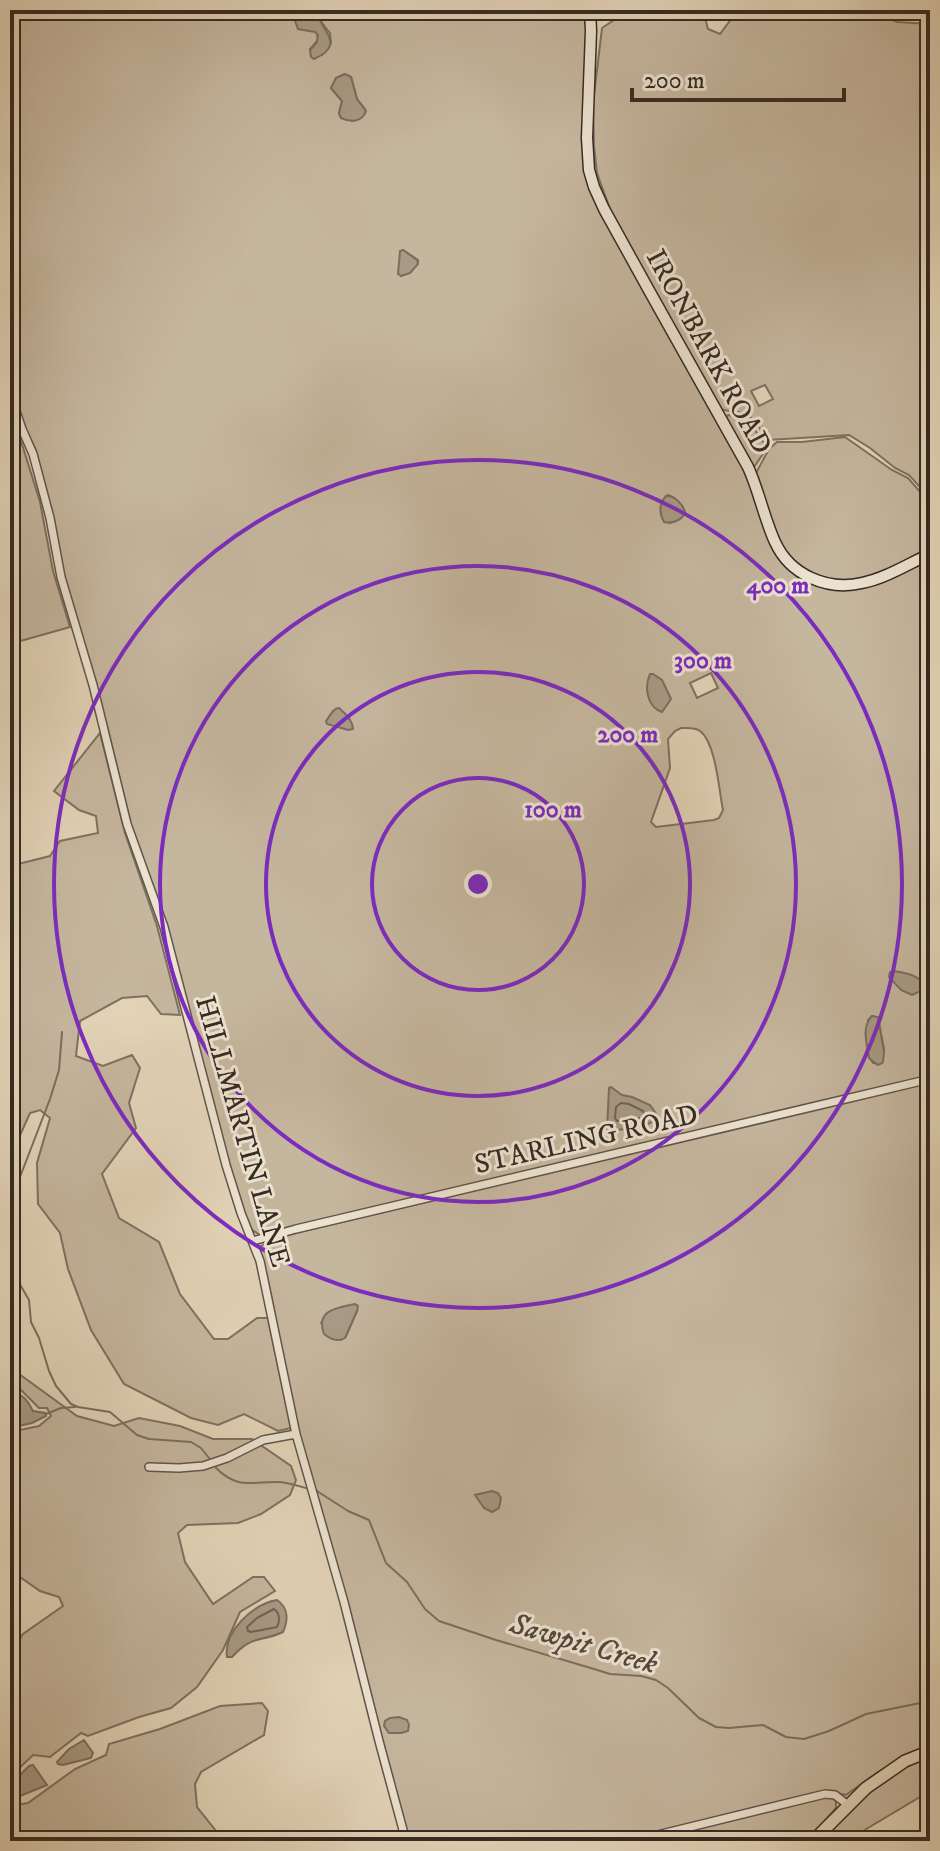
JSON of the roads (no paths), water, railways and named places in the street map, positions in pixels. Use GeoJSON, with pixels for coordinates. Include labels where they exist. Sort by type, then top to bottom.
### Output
{"type":"FeatureCollection","features":[{"type":"Feature","properties":{"kind":"main road"},"geometry":{"type":"LineString","coordinates":[[813,1841],[866,1788],[891,1769],[930,1751]]}},
{"type":"Feature","properties":{"kind":"street","name":"IRONBARK ROAD"},"geometry":{"type":"LineString","coordinates":[[590,10],[587,138],[589,170],[594,187],[644,283],[748,467],[772,536],[782,554],[811,579],[842,585],[875,579],[930,554]]}},
{"type":"Feature","properties":{"kind":"street","name":"HILLMARTIN LANE"},"geometry":{"type":"LineString","coordinates":[[10,393],[18,430],[31,448],[40,478],[61,577],[91,677],[127,824],[164,927],[226,1165],[266,1283],[296,1434],[406,1841]]}},
{"type":"Feature","properties":{"kind":"street","name":"STARLING ROAD"},"geometry":{"type":"LineString","coordinates":[[253,1241],[930,1079]]}},
{"type":"Feature","properties":{"kind":"street"},"geometry":{"type":"LineString","coordinates":[[149,1467],[203,1466],[263,1440],[296,1434]]}},
{"type":"Feature","properties":{"kind":"street"},"geometry":{"type":"LineString","coordinates":[[633,1841],[830,1794],[848,1805]]}},
{"type":"Feature","properties":{"kind":"water"},"geometry":{"type":"Polygon","coordinates":[[[309,12],[318,17],[330,41],[329,49],[314,59],[310,50],[317,42],[318,35],[298,29],[294,18],[297,14],[309,12]]]}},
{"type":"Feature","properties":{"kind":"water"},"geometry":{"type":"Polygon","coordinates":[[[345,74],[351,77],[357,99],[366,111],[362,118],[348,120],[341,118],[339,113],[342,101],[331,88],[336,78],[345,74]]]}},
{"type":"Feature","properties":{"kind":"water"},"geometry":{"type":"Polygon","coordinates":[[[403,250],[418,264],[410,273],[401,276],[398,274],[400,251],[403,250]]]}},
{"type":"Feature","properties":{"kind":"water"},"geometry":{"type":"Polygon","coordinates":[[[666,496],[675,499],[684,509],[684,515],[677,521],[664,522],[662,519],[661,505],[666,496]]]}},
{"type":"Feature","properties":{"kind":"water"},"geometry":{"type":"Polygon","coordinates":[[[650,674],[662,680],[671,699],[662,712],[653,706],[648,696],[650,674]]]}},
{"type":"Feature","properties":{"kind":"water"},"geometry":{"type":"Polygon","coordinates":[[[339,708],[350,720],[353,729],[327,724],[335,709],[339,708]]]}},
{"type":"Feature","properties":{"kind":"water"},"geometry":{"type":"Polygon","coordinates":[[[890,972],[919,979],[925,985],[923,990],[912,995],[901,990],[889,977],[890,972]]]}},
{"type":"Feature","properties":{"kind":"water"},"geometry":{"type":"Polygon","coordinates":[[[872,1016],[878,1017],[884,1052],[883,1062],[878,1065],[869,1058],[866,1041],[867,1025],[872,1016]]]}},
{"type":"Feature","properties":{"kind":"water"},"geometry":{"type":"Polygon","coordinates":[[[611,1087],[622,1095],[650,1105],[657,1119],[640,1127],[607,1130],[611,1087]]]}},
{"type":"Feature","properties":{"kind":"water"},"geometry":{"type":"Polygon","coordinates":[[[355,1304],[357,1311],[345,1338],[334,1339],[324,1334],[322,1326],[325,1315],[355,1304]]]}},
{"type":"Feature","properties":{"kind":"water"},"geometry":{"type":"Polygon","coordinates":[[[10,1393],[22,1396],[33,1411],[45,1413],[46,1416],[10,1428],[10,1393]]]}},
{"type":"Feature","properties":{"kind":"water"},"geometry":{"type":"Polygon","coordinates":[[[492,1491],[501,1498],[499,1508],[492,1512],[484,1508],[475,1495],[492,1491]]]}},
{"type":"Feature","properties":{"kind":"water"},"geometry":{"type":"Polygon","coordinates":[[[277,1600],[284,1607],[286,1615],[283,1632],[251,1642],[232,1657],[227,1657],[230,1638],[242,1621],[258,1607],[277,1600]]]}},
{"type":"Feature","properties":{"kind":"water"},"geometry":{"type":"Polygon","coordinates":[[[399,1717],[407,1720],[408,1731],[389,1733],[384,1726],[385,1721],[399,1717]]]}},
{"type":"Feature","properties":{"kind":"water"},"geometry":{"type":"Polygon","coordinates":[[[84,1740],[93,1753],[91,1758],[58,1764],[69,1749],[84,1740]]]}},
{"type":"Feature","properties":{"kind":"water"},"geometry":{"type":"Polygon","coordinates":[[[33,1765],[47,1785],[10,1800],[10,1785],[33,1765]]]}},
{"type":"Feature","properties":{"kind":"waterway","name":"Sawpit Creek"},"geometry":{"type":"LineString","coordinates":[[10,1203],[59,1070],[62,1032]]}},
{"type":"Feature","properties":{"kind":"waterway","name":"Sawpit Creek"},"geometry":{"type":"LineString","coordinates":[[10,1267],[29,1300],[31,1322],[49,1371],[56,1386],[71,1404],[110,1412],[137,1435],[149,1439],[191,1442],[209,1458]]}},
{"type":"Feature","properties":{"kind":"waterway"},"geometry":{"type":"LineString","coordinates":[[46,1414],[75,1407]]}},
{"type":"Feature","properties":{"kind":"waterway","name":"Sawpit Creek"},"geometry":{"type":"LineString","coordinates":[[216,1468],[238,1482],[281,1482],[309,1489]]}},
{"type":"Feature","properties":{"kind":"waterway","name":"Sawpit Creek"},"geometry":{"type":"LineString","coordinates":[[317,1491],[369,1520],[386,1563],[407,1582],[425,1609],[439,1621],[610,1674],[656,1680],[699,1718],[716,1727],[763,1725],[786,1737],[804,1739],[866,1714],[930,1701]]}}]}
